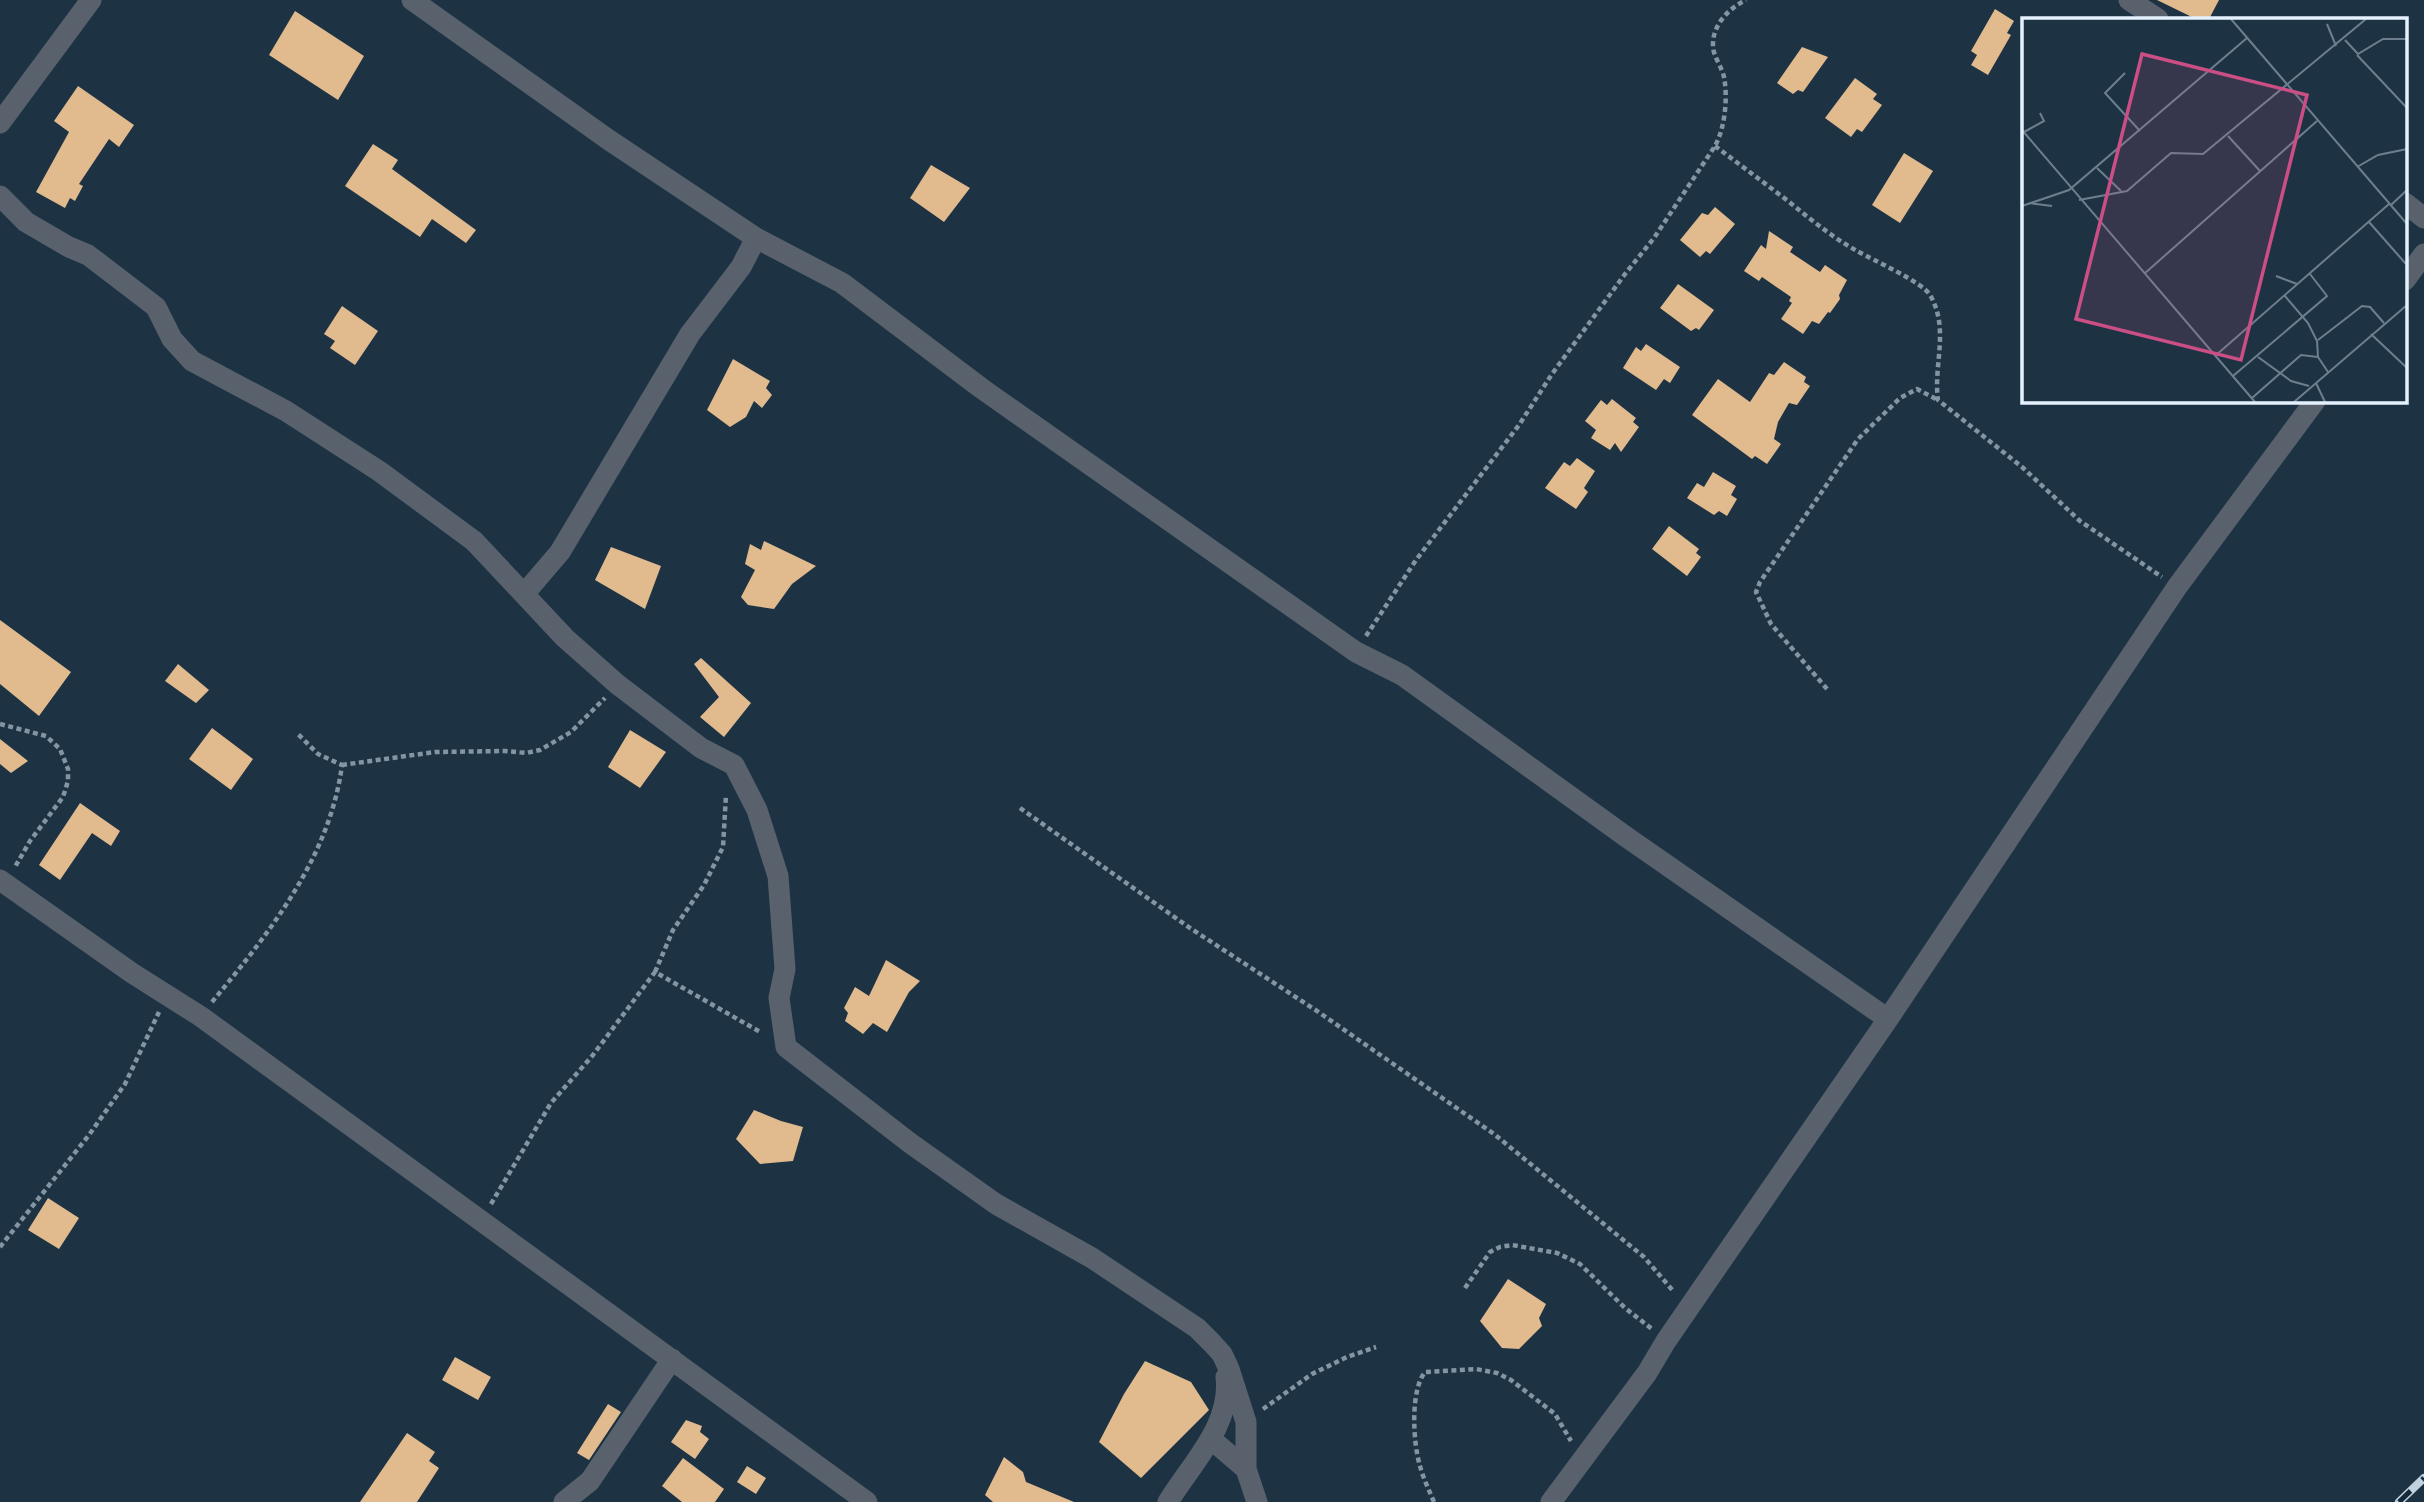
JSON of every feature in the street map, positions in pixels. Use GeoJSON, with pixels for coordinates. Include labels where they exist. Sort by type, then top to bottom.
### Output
{"type":"FeatureCollection","features":[{"type":"Feature","properties":{"kind":"street"},"geometry":{"type":"LineString","coordinates":[[0,123],[91,0]]}},
{"type":"Feature","properties":{"kind":"street"},"geometry":{"type":"LineString","coordinates":[[412,0],[609,140],[756,238],[842,283],[981,388],[1356,652],[1402,675],[1625,836],[1888,1019]]}},
{"type":"Feature","properties":{"kind":"street"},"geometry":{"type":"LineString","coordinates":[[2129,0],[2156,18]]}},
{"type":"Feature","properties":{"kind":"street"},"geometry":{"type":"LineString","coordinates":[[0,196],[26,222],[88,256],[156,307],[172,340],[192,361],[286,411],[379,471],[474,541],[565,638],[617,684],[701,748],[734,765],[757,810],[778,876],[785,969],[779,998],[786,1047],[996,1204],[1092,1258],[1197,1328],[1222,1354],[1229,1368],[1245,1422],[1246,1469],[1257,1502]]}},
{"type":"Feature","properties":{"kind":"street"},"geometry":{"type":"LineString","coordinates":[[2406,205],[2424,218]]}},
{"type":"Feature","properties":{"kind":"street"},"geometry":{"type":"LineString","coordinates":[[525,593],[560,552],[690,334],[741,267],[756,238]]}},
{"type":"Feature","properties":{"kind":"street"},"geometry":{"type":"LineString","coordinates":[[2406,279],[2424,254]]}},
{"type":"Feature","properties":{"kind":"street"},"geometry":{"type":"LineString","coordinates":[[1551,1502],[1647,1373],[1666,1341],[1888,1019],[2177,587],[2314,402]]}},
{"type":"Feature","properties":{"kind":"street"},"geometry":{"type":"LineString","coordinates":[[3,881],[115,961],[200,1016],[867,1502]]}},
{"type":"Feature","properties":{"kind":"street"},"geometry":{"type":"LineString","coordinates":[[1168,1502],[1211,1439],[1228,1393],[1222,1354]]}},
{"type":"Feature","properties":{"kind":"street"},"geometry":{"type":"LineString","coordinates":[[565,1502],[571,1494],[590,1481],[672,1359]]}},
{"type":"Feature","properties":{"kind":"street"},"geometry":{"type":"LineString","coordinates":[[1211,1439],[1246,1469]]}},
{"type":"Feature","properties":{"kind":"path"},"geometry":{"type":"LineString","coordinates":[[1356,652],[1416,560],[1519,425],[1552,374],[1654,238],[1715,146],[1721,135],[1726,94],[1723,76],[1712,47],[1719,22],[1734,6],[1746,0]]}},
{"type":"Feature","properties":{"kind":"path"},"geometry":{"type":"LineString","coordinates":[[1715,146],[1842,243],[1919,284],[1930,295],[1939,320],[1941,339],[1940,362],[1935,381],[1938,400]]}},
{"type":"Feature","properties":{"kind":"path"},"geometry":{"type":"LineString","coordinates":[[1827,689],[1771,624],[1756,592],[1760,582],[1858,439],[1900,398],[1917,389],[1938,400],[2022,467],[2080,521],[2177,587]]}},
{"type":"Feature","properties":{"kind":"path"},"geometry":{"type":"LineString","coordinates":[[298,734],[318,754],[342,765],[435,752],[526,753],[540,750],[579,724],[596,710],[617,684]]}},
{"type":"Feature","properties":{"kind":"path"},"geometry":{"type":"LineString","coordinates":[[0,724],[46,736],[60,749],[68,769],[68,781],[63,797],[3,881]]}},
{"type":"Feature","properties":{"kind":"path"},"geometry":{"type":"LineString","coordinates":[[200,1016],[291,900],[326,830],[339,789],[342,765]]}},
{"type":"Feature","properties":{"kind":"path"},"geometry":{"type":"LineString","coordinates":[[482,1220],[551,1103],[593,1055],[655,972],[673,930],[704,885],[723,847],[724,800],[734,765]]}},
{"type":"Feature","properties":{"kind":"path"},"geometry":{"type":"LineString","coordinates":[[1020,808],[1190,928],[1494,1134],[1644,1257],[1689,1308]]}},
{"type":"Feature","properties":{"kind":"path"},"geometry":{"type":"LineString","coordinates":[[655,972],[786,1047]]}},
{"type":"Feature","properties":{"kind":"path"},"geometry":{"type":"LineString","coordinates":[[0,1247],[89,1135],[125,1084],[167,995]]}},
{"type":"Feature","properties":{"kind":"path"},"geometry":{"type":"LineString","coordinates":[[1465,1288],[1490,1252],[1500,1247],[1512,1245],[1557,1253],[1580,1264],[1666,1341]]}},
{"type":"Feature","properties":{"kind":"path"},"geometry":{"type":"LineString","coordinates":[[1245,1422],[1312,1374],[1376,1347]]}},
{"type":"Feature","properties":{"kind":"path"},"geometry":{"type":"LineString","coordinates":[[1434,1502],[1419,1464],[1415,1435],[1415,1412],[1420,1378],[1424,1372],[1476,1369],[1497,1373],[1511,1380],[1555,1414],[1582,1459]]}},
{"type":"Feature","properties":{"kind":"building"},"geometry":{"type":"Polygon","coordinates":[[[2157,0],[2219,0],[2210,18],[2194,18],[2157,0]]]}},
{"type":"Feature","properties":{"kind":"building"},"geometry":{"type":"Polygon","coordinates":[[[1995,9],[2014,21],[2007,33],[2011,35],[1988,75],[1971,65],[1977,55],[1971,51],[1995,9]]]}},
{"type":"Feature","properties":{"kind":"building"},"geometry":{"type":"Polygon","coordinates":[[[295,11],[364,56],[338,100],[269,55],[295,11]]]}},
{"type":"Feature","properties":{"kind":"building"},"geometry":{"type":"Polygon","coordinates":[[[1802,47],[1828,57],[1803,92],[1798,90],[1793,94],[1777,83],[1802,47]]]}},
{"type":"Feature","properties":{"kind":"building"},"geometry":{"type":"Polygon","coordinates":[[[1855,78],[1877,94],[1873,99],[1882,105],[1862,132],[1857,129],[1851,137],[1825,118],[1855,78]]]}},
{"type":"Feature","properties":{"kind":"building"},"geometry":{"type":"Polygon","coordinates":[[[78,86],[134,125],[119,147],[109,139],[79,184],[83,186],[75,201],[70,198],[65,208],[36,192],[69,132],[54,121],[78,86]]]}},
{"type":"Feature","properties":{"kind":"building"},"geometry":{"type":"Polygon","coordinates":[[[373,144],[398,160],[392,169],[476,230],[466,243],[432,219],[420,237],[345,186],[373,144]]]}},
{"type":"Feature","properties":{"kind":"building"},"geometry":{"type":"Polygon","coordinates":[[[1904,153],[1933,171],[1900,223],[1872,205],[1904,153]]]}},
{"type":"Feature","properties":{"kind":"building"},"geometry":{"type":"Polygon","coordinates":[[[931,165],[970,188],[944,222],[910,198],[931,165]]]}},
{"type":"Feature","properties":{"kind":"building"},"geometry":{"type":"Polygon","coordinates":[[[1715,207],[1735,224],[1710,254],[1706,251],[1700,257],[1680,240],[1702,213],[1708,215],[1715,207]]]}},
{"type":"Feature","properties":{"kind":"building"},"geometry":{"type":"Polygon","coordinates":[[[1769,231],[1793,247],[1790,252],[1820,272],[1825,265],[1847,280],[1839,295],[1840,299],[1830,313],[1828,312],[1819,324],[1812,321],[1803,334],[1781,319],[1792,303],[1789,301],[1791,297],[1762,277],[1759,281],[1744,271],[1761,245],[1766,249],[1769,231]]]}},
{"type":"Feature","properties":{"kind":"building"},"geometry":{"type":"Polygon","coordinates":[[[1678,284],[1714,310],[1699,330],[1696,328],[1691,331],[1660,308],[1678,284]]]}},
{"type":"Feature","properties":{"kind":"building"},"geometry":{"type":"Polygon","coordinates":[[[342,306],[378,331],[355,365],[330,348],[335,341],[324,334],[342,306]]]}},
{"type":"Feature","properties":{"kind":"building"},"geometry":{"type":"Polygon","coordinates":[[[1646,344],[1680,367],[1670,383],[1664,379],[1656,390],[1623,368],[1636,347],[1641,351],[1646,344]]]}},
{"type":"Feature","properties":{"kind":"building"},"geometry":{"type":"Polygon","coordinates":[[[733,359],[770,381],[766,388],[772,395],[762,408],[754,401],[746,417],[730,427],[707,410],[733,359]]]}},
{"type":"Feature","properties":{"kind":"building"},"geometry":{"type":"Polygon","coordinates":[[[1784,362],[1806,377],[1804,382],[1810,386],[1797,405],[1789,403],[1778,422],[1774,439],[1781,444],[1767,464],[1755,456],[1752,459],[1692,415],[1718,379],[1750,402],[1769,373],[1774,375],[1784,362]]]}},
{"type":"Feature","properties":{"kind":"building"},"geometry":{"type":"Polygon","coordinates":[[[1612,399],[1636,418],[1633,422],[1639,427],[1621,452],[1615,443],[1610,450],[1591,438],[1596,430],[1585,421],[1601,400],[1607,405],[1612,399]]]}},
{"type":"Feature","properties":{"kind":"building"},"geometry":{"type":"Polygon","coordinates":[[[1577,458],[1595,471],[1584,488],[1588,492],[1576,509],[1545,488],[1564,462],[1570,466],[1577,458]]]}},
{"type":"Feature","properties":{"kind":"building"},"geometry":{"type":"Polygon","coordinates":[[[1713,472],[1736,486],[1731,495],[1737,499],[1727,516],[1719,511],[1714,515],[1687,498],[1697,483],[1704,487],[1713,472]]]}},
{"type":"Feature","properties":{"kind":"building"},"geometry":{"type":"Polygon","coordinates":[[[1669,526],[1699,549],[1696,553],[1701,557],[1687,576],[1652,549],[1669,526]]]}},
{"type":"Feature","properties":{"kind":"building"},"geometry":{"type":"Polygon","coordinates":[[[764,541],[816,566],[792,584],[774,609],[748,605],[741,597],[755,570],[745,564],[750,544],[761,550],[764,541]]]}},
{"type":"Feature","properties":{"kind":"building"},"geometry":{"type":"Polygon","coordinates":[[[611,547],[661,566],[645,609],[595,580],[611,547]]]}},
{"type":"Feature","properties":{"kind":"building"},"geometry":{"type":"Polygon","coordinates":[[[0,620],[71,672],[39,716],[0,684],[0,620]]]}},
{"type":"Feature","properties":{"kind":"building"},"geometry":{"type":"Polygon","coordinates":[[[701,658],[751,703],[724,737],[700,717],[719,697],[694,664],[701,658]]]}},
{"type":"Feature","properties":{"kind":"building"},"geometry":{"type":"Polygon","coordinates":[[[178,664],[209,690],[196,703],[165,681],[178,664]]]}},
{"type":"Feature","properties":{"kind":"building"},"geometry":{"type":"Polygon","coordinates":[[[212,728],[253,759],[231,790],[189,759],[212,728]]]}},
{"type":"Feature","properties":{"kind":"building"},"geometry":{"type":"Polygon","coordinates":[[[630,730],[666,752],[640,788],[608,767],[630,730]]]}},
{"type":"Feature","properties":{"kind":"building"},"geometry":{"type":"Polygon","coordinates":[[[0,739],[28,761],[11,773],[0,764],[0,739]]]}},
{"type":"Feature","properties":{"kind":"building"},"geometry":{"type":"Polygon","coordinates":[[[80,803],[120,831],[111,846],[92,833],[60,880],[39,865],[80,803]]]}},
{"type":"Feature","properties":{"kind":"building"},"geometry":{"type":"Polygon","coordinates":[[[886,960],[920,981],[909,992],[887,1032],[873,1023],[863,1034],[845,1021],[848,1013],[844,1008],[855,987],[869,996],[886,960]]]}},
{"type":"Feature","properties":{"kind":"building"},"geometry":{"type":"Polygon","coordinates":[[[754,1110],[803,1127],[793,1161],[760,1164],[736,1139],[754,1110]]]}},
{"type":"Feature","properties":{"kind":"building"},"geometry":{"type":"Polygon","coordinates":[[[48,1198],[79,1218],[59,1249],[28,1230],[48,1198]]]}},
{"type":"Feature","properties":{"kind":"building"},"geometry":{"type":"Polygon","coordinates":[[[1508,1279],[1546,1304],[1539,1318],[1542,1326],[1519,1349],[1502,1348],[1480,1321],[1508,1279]]]}},
{"type":"Feature","properties":{"kind":"building"},"geometry":{"type":"Polygon","coordinates":[[[455,1357],[491,1377],[478,1400],[442,1380],[455,1357]]]}},
{"type":"Feature","properties":{"kind":"building"},"geometry":{"type":"Polygon","coordinates":[[[1145,1361],[1191,1382],[1209,1410],[1141,1478],[1099,1442],[1145,1361]]]}},
{"type":"Feature","properties":{"kind":"building"},"geometry":{"type":"Polygon","coordinates":[[[608,1404],[621,1412],[589,1460],[577,1453],[608,1404]]]}},
{"type":"Feature","properties":{"kind":"building"},"geometry":{"type":"Polygon","coordinates":[[[686,1420],[702,1426],[700,1432],[709,1439],[695,1459],[671,1442],[686,1420]]]}},
{"type":"Feature","properties":{"kind":"building"},"geometry":{"type":"Polygon","coordinates":[[[407,1433],[435,1452],[429,1461],[439,1468],[417,1502],[360,1502],[407,1433]]]}},
{"type":"Feature","properties":{"kind":"building"},"geometry":{"type":"Polygon","coordinates":[[[1004,1457],[1023,1472],[1026,1482],[1074,1502],[993,1502],[985,1495],[1004,1457]]]}},
{"type":"Feature","properties":{"kind":"building"},"geometry":{"type":"Polygon","coordinates":[[[683,1458],[724,1489],[715,1502],[682,1502],[662,1486],[683,1458]]]}},
{"type":"Feature","properties":{"kind":"building"},"geometry":{"type":"Polygon","coordinates":[[[747,1466],[766,1478],[756,1494],[737,1482],[747,1466]]]}},
{"type":"Feature","properties":{"kind":"railway"},"geometry":{"type":"LineString","coordinates":[[2399,1502],[2424,1478]]}}]}
